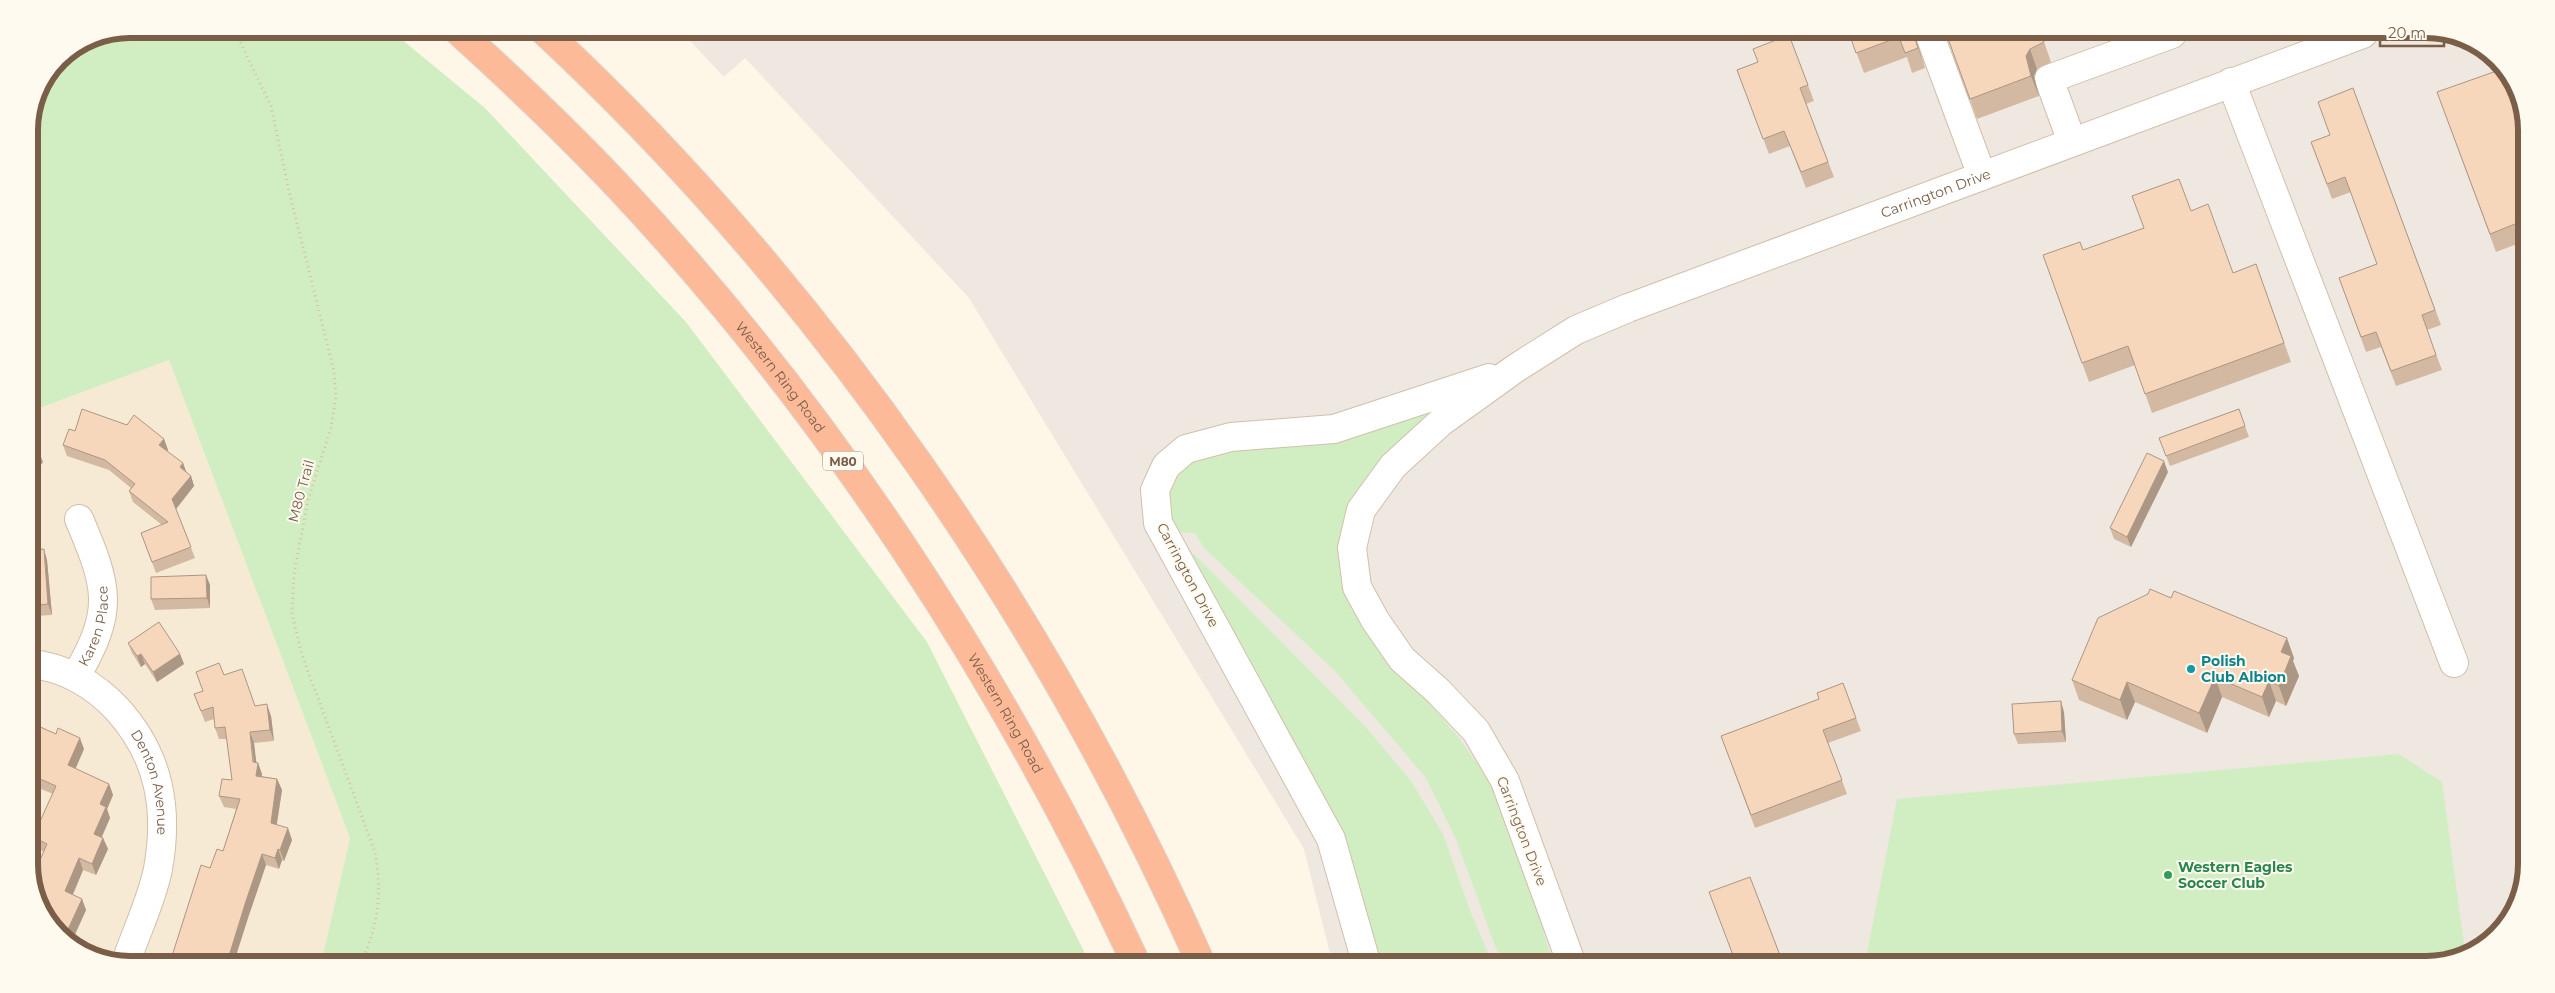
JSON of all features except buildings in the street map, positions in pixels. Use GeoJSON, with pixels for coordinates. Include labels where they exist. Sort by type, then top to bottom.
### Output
{"type":"FeatureCollection","features":[{"type":"Feature","properties":{"kind":"highway","name":"Western Ring Road"},"geometry":{"type":"LineString","coordinates":[[465,38],[562,130],[662,234],[722,305],[828,439],[932,591],[1028,751],[1074,837],[1133,956]]}},
{"type":"Feature","properties":{"kind":"highway"},"geometry":{"type":"LineString","coordinates":[[551,38],[627,112],[755,253],[801,308],[932,483],[991,570],[1039,649],[1120,798],[1198,956]]}},
{"type":"Feature","properties":{"kind":"street"},"geometry":{"type":"LineString","coordinates":[[1931,38],[1982,176]]}},
{"type":"Feature","properties":{"kind":"street"},"geometry":{"type":"LineString","coordinates":[[2072,142],[2049,79],[2161,38]]}},
{"type":"Feature","properties":{"kind":"street","name":"Carrington Drive"},"geometry":{"type":"LineString","coordinates":[[1569,956],[1505,781],[1476,731],[1438,691],[1402,659],[1375,620],[1357,587],[1352,548],[1361,510],[1393,466],[1441,422],[1516,368],[1576,330],[1628,308],[2352,38]]}},
{"type":"Feature","properties":{"kind":"street"},"geometry":{"type":"LineString","coordinates":[[2231,82],[2454,663]]}},
{"type":"Feature","properties":{"kind":"street","name":"Carrington Drive"},"geometry":{"type":"LineString","coordinates":[[1364,956],[1330,839],[1158,524],[1155,490],[1166,466],[1186,449],[1230,437],[1334,429],[1516,368]]}},
{"type":"Feature","properties":{"kind":"street","name":"Karen Place"},"geometry":{"type":"LineString","coordinates":[[76,676],[90,653],[102,621],[104,601],[98,564],[79,519]]}},
{"type":"Feature","properties":{"kind":"street","name":"Denton Avenue"},"geometry":{"type":"LineString","coordinates":[[38,666],[76,676],[106,697],[130,724],[150,757],[158,781],[163,826],[158,870],[128,956]]}},
{"type":"Feature","properties":{"kind":"path","name":"M80 Trail"},"geometry":{"type":"LineString","coordinates":[[238,38],[271,106],[288,187],[334,371],[336,397],[332,428],[308,500],[294,574],[292,614],[302,655],[375,852],[381,885],[378,914],[364,956]]}},
{"type":"Feature","properties":{"kind":"shaded area"},"geometry":{"type":"Polygon","coordinates":[[[687,38],[2438,38],[2461,44],[2482,56],[2499,73],[2513,100],[2517,123],[2518,864],[2513,893],[2508,904],[2499,920],[2482,937],[2461,949],[2444,954],[2426,956],[1331,956],[1304,849],[969,298],[745,58],[724,77],[687,38]]]}},
{"type":"Feature","properties":{"kind":"shaded area"},"geometry":{"type":"Polygon","coordinates":[[[169,360],[350,838],[323,956],[129,956],[111,954],[89,946],[64,929],[56,920],[44,899],[38,870],[38,409],[169,360]]]}},
{"type":"Feature","properties":{"kind":"green space"},"geometry":{"type":"Polygon","coordinates":[[[400,38],[485,108],[686,322],[927,642],[1086,956],[323,956],[350,838],[169,360],[38,409],[38,117],[44,94],[53,78],[64,64],[78,53],[94,44],[111,39],[400,38]]]}},
{"type":"Feature","properties":{"kind":"green space"},"geometry":{"type":"Polygon","coordinates":[[[1445,401],[1377,467],[1347,571],[1419,690],[1459,738],[1494,787],[1516,832],[1550,956],[1501,956],[1495,946],[1456,839],[1426,778],[1335,671],[1204,548],[1195,533],[1167,532],[1166,466],[1186,449],[1445,401]]]}},
{"type":"Feature","properties":{"kind":"green space"},"geometry":{"type":"Polygon","coordinates":[[[1194,554],[1365,726],[1411,781],[1443,834],[1471,913],[1489,956],[1364,956],[1347,888],[1180,563],[1194,554]]]}},
{"type":"Feature","properties":{"kind":"green space","name":"Western Eagles Soccer Club"},"geometry":{"type":"Polygon","coordinates":[[[2399,754],[2442,782],[2464,947],[2444,954],[2426,956],[1866,956],[1897,799],[2399,754]]]}},
{"type":"Feature","properties":{"kind":"place","name":"Polish Club Albion"},"geometry":{"type":"Point","coordinates":[2191,669]}},
{"type":"Feature","properties":{"kind":"place","name":"Western Eagles Soccer Club"},"geometry":{"type":"Point","coordinates":[2168,875]}}]}
